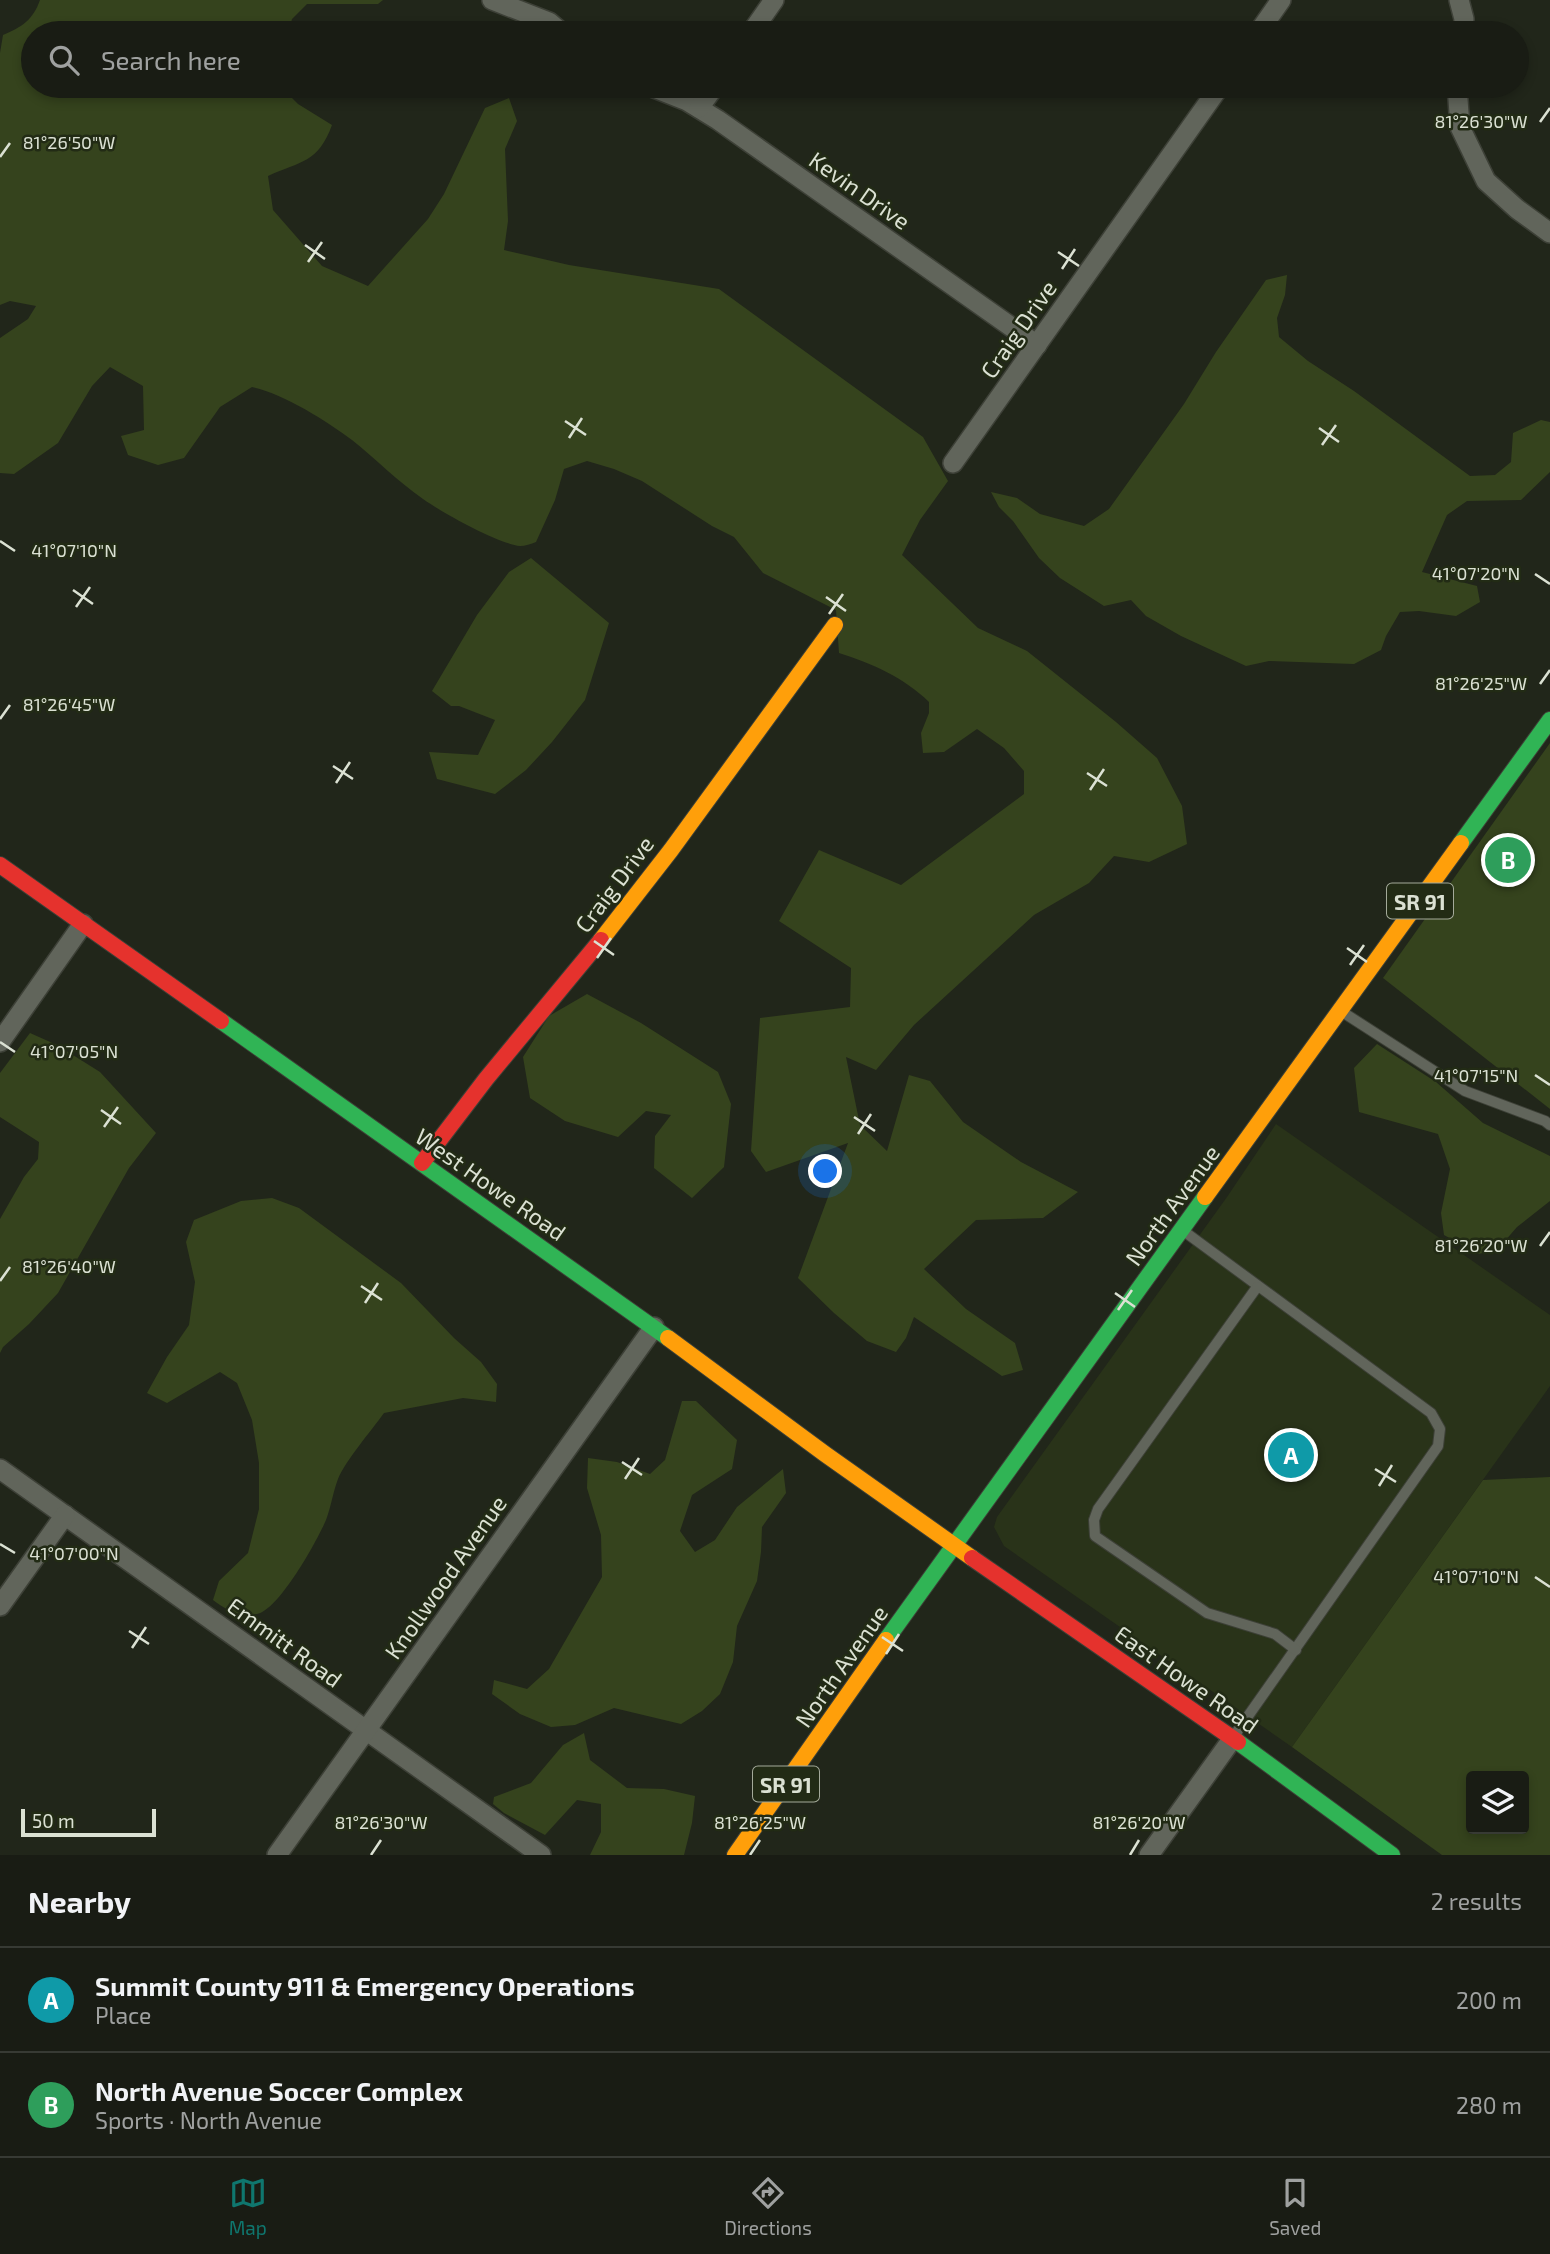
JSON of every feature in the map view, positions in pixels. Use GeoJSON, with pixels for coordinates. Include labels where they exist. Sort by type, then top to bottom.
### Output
{"type":"FeatureCollection","features":[{"type":"Feature","properties":{"kind":"main road","name":"Craig Drive"},"geometry":{"type":"LineString","coordinates":[[422,1163],[486,1079],[628,906],[835,625]]}},
{"type":"Feature","properties":{"kind":"main road","name":"North Avenue"},"geometry":{"type":"LineString","coordinates":[[735,1855],[953,1545],[1550,720]]}},
{"type":"Feature","properties":{"kind":"main road","name":"West Howe Road"},"geometry":{"type":"LineString","coordinates":[[0,864],[654,1327],[953,1545]]}},
{"type":"Feature","properties":{"kind":"main road","name":"East Howe Road"},"geometry":{"type":"LineString","coordinates":[[953,1545],[1233,1738],[1392,1855]]}},
{"type":"Feature","properties":{"kind":"street"},"geometry":{"type":"LineString","coordinates":[[492,0],[546,21]]}},
{"type":"Feature","properties":{"kind":"street"},"geometry":{"type":"LineString","coordinates":[[759,21],[774,0]]}},
{"type":"Feature","properties":{"kind":"street"},"geometry":{"type":"LineString","coordinates":[[1266,21],[1281,0]]}},
{"type":"Feature","properties":{"kind":"street"},"geometry":{"type":"LineString","coordinates":[[1459,0],[1464,21]]}},
{"type":"Feature","properties":{"kind":"street","name":"Kevin Drive"},"geometry":{"type":"LineString","coordinates":[[679,98],[699,108],[1037,345]]}},
{"type":"Feature","properties":{"kind":"street"},"geometry":{"type":"LineString","coordinates":[[699,108],[706,98]]}},
{"type":"Feature","properties":{"kind":"street","name":"Craig Drive"},"geometry":{"type":"LineString","coordinates":[[953,463],[1212,98]]}},
{"type":"Feature","properties":{"kind":"street"},"geometry":{"type":"LineString","coordinates":[[1458,98],[1460,127],[1486,181],[1517,209],[1550,233]]}},
{"type":"Feature","properties":{"kind":"street"},"geometry":{"type":"LineString","coordinates":[[0,1042],[83,925]]}},
{"type":"Feature","properties":{"kind":"street","name":"Knollwood Avenue"},"geometry":{"type":"LineString","coordinates":[[277,1855],[654,1327]]}},
{"type":"Feature","properties":{"kind":"street","name":"Emmitt Road"},"geometry":{"type":"LineString","coordinates":[[0,1469],[541,1855]]}},
{"type":"Feature","properties":{"kind":"street"},"geometry":{"type":"LineString","coordinates":[[0,1606],[65,1515]]}},
{"type":"Feature","properties":{"kind":"street"},"geometry":{"type":"LineString","coordinates":[[1149,1855],[1233,1738]]}},
{"type":"Feature","properties":{"kind":"lane"},"geometry":{"type":"LineString","coordinates":[[1340,1011],[1465,1091],[1550,1125]]}},
{"type":"Feature","properties":{"kind":"lane"},"geometry":{"type":"LineString","coordinates":[[1182,1230],[1431,1413],[1440,1429],[1438,1446],[1233,1738]]}},
{"type":"Feature","properties":{"kind":"lane"},"geometry":{"type":"LineString","coordinates":[[1257,1287],[1098,1509],[1094,1520],[1095,1536],[1207,1613],[1275,1634],[1296,1650]]}},
{"type":"Feature","properties":{"kind":"shaded area"},"geometry":{"type":"Polygon","coordinates":[[[40,0],[383,0],[378,4],[307,4],[291,21],[27,21],[40,0]]]}},
{"type":"Feature","properties":{"kind":"shaded area"},"geometry":{"type":"Polygon","coordinates":[[[21,26],[21,98],[292,98],[332,125],[321,147],[314,154],[268,176],[273,210],[322,266],[368,286],[428,219],[444,194],[485,108],[509,98],[517,121],[505,149],[508,221],[504,250],[569,265],[719,289],[923,437],[948,481],[920,520],[902,555],[978,628],[1027,651],[1157,758],[1182,806],[1187,844],[1149,862],[1114,856],[1089,883],[1034,915],[914,1025],[876,1070],[846,1057],[860,1125],[887,1151],[909,1075],[930,1081],[963,1122],[1021,1162],[1078,1192],[1043,1218],[976,1220],[924,1269],[966,1309],[1015,1343],[1023,1370],[1002,1376],[914,1317],[906,1338],[896,1352],[867,1341],[798,1278],[848,1143],[766,1172],[751,1151],[760,1018],[850,1007],[851,968],[779,921],[819,850],[901,885],[1024,794],[1024,771],[1004,748],[977,729],[944,752],[923,753],[921,733],[929,713],[929,702],[887,672],[839,653],[836,610],[763,573],[734,537],[642,481],[587,461],[564,469],[555,500],[536,542],[520,546],[484,534],[443,512],[413,492],[352,440],[330,425],[290,401],[252,387],[220,407],[184,458],[158,465],[128,455],[121,436],[144,430],[143,386],[110,367],[92,386],[58,443],[14,474],[0,473],[0,338],[28,319],[36,306],[10,301],[0,305],[0,53],[3,35],[21,26]]]}},
{"type":"Feature","properties":{"kind":"shaded area"},"geometry":{"type":"Polygon","coordinates":[[[1287,275],[1285,295],[1277,318],[1279,337],[1308,361],[1354,391],[1470,476],[1495,475],[1511,462],[1513,433],[1541,420],[1550,422],[1550,472],[1521,500],[1467,501],[1447,515],[1422,572],[1477,586],[1480,602],[1456,616],[1419,611],[1400,612],[1381,650],[1354,664],[1269,661],[1246,666],[1181,636],[1146,616],[1131,600],[1104,606],[1060,578],[1039,558],[1013,521],[999,507],[991,492],[1017,498],[1040,514],[1084,526],[1109,509],[1184,404],[1266,280],[1287,275]]]}},
{"type":"Feature","properties":{"kind":"shaded area"},"geometry":{"type":"Polygon","coordinates":[[[531,558],[609,623],[585,700],[526,770],[495,794],[437,779],[429,752],[478,755],[495,720],[459,706],[451,706],[432,691],[477,615],[509,572],[531,558]]]}},
{"type":"Feature","properties":{"kind":"shaded area"},"geometry":{"type":"Polygon","coordinates":[[[1550,743],[1550,1109],[1383,978],[1550,743]]]}},
{"type":"Feature","properties":{"kind":"shaded area"},"geometry":{"type":"Polygon","coordinates":[[[587,994],[641,1023],[718,1072],[731,1104],[724,1167],[692,1198],[654,1168],[655,1136],[671,1115],[646,1111],[618,1137],[565,1121],[530,1098],[523,1057],[549,1016],[587,994]]]}},
{"type":"Feature","properties":{"kind":"shaded area"},"geometry":{"type":"Polygon","coordinates":[[[30,1033],[57,1045],[100,1072],[156,1133],[129,1168],[58,1293],[0,1353],[0,1219],[24,1177],[38,1159],[39,1142],[0,1117],[0,1073],[30,1033]]]}},
{"type":"Feature","properties":{"kind":"shaded area"},"geometry":{"type":"Polygon","coordinates":[[[1377,1044],[1436,1082],[1483,1123],[1550,1156],[1550,1201],[1517,1227],[1497,1250],[1478,1254],[1444,1235],[1441,1213],[1450,1169],[1438,1134],[1359,1112],[1354,1068],[1377,1044]]]}},
{"type":"Feature","properties":{"kind":"shaded area"},"geometry":{"type":"Polygon","coordinates":[[[1276,1124],[1550,1315],[1550,1386],[1292,1747],[1004,1546],[994,1527],[997,1517],[1227,1197],[1276,1124]]]}},
{"type":"Feature","properties":{"kind":"shaded area"},"geometry":{"type":"Polygon","coordinates":[[[272,1198],[299,1208],[401,1283],[481,1362],[497,1384],[496,1402],[463,1398],[384,1413],[341,1472],[326,1520],[315,1543],[286,1588],[266,1610],[245,1615],[228,1610],[213,1600],[219,1581],[248,1553],[259,1509],[259,1463],[252,1420],[237,1383],[220,1372],[167,1403],[147,1393],[189,1325],[195,1282],[186,1242],[194,1220],[241,1201],[272,1198]]]}},
{"type":"Feature","properties":{"kind":"shaded area"},"geometry":{"type":"Polygon","coordinates":[[[682,1401],[696,1401],[737,1440],[732,1469],[692,1495],[680,1531],[695,1552],[715,1540],[737,1507],[783,1469],[786,1493],[762,1527],[757,1581],[737,1626],[733,1662],[720,1694],[702,1711],[681,1724],[614,1708],[575,1725],[551,1727],[520,1714],[492,1694],[494,1680],[527,1689],[549,1669],[602,1577],[601,1535],[587,1488],[588,1458],[617,1462],[650,1474],[665,1460],[682,1401]]]}},
{"type":"Feature","properties":{"kind":"shaded area"},"geometry":{"type":"Polygon","coordinates":[[[1550,1477],[1550,1855],[1442,1855],[1292,1747],[1483,1480],[1550,1477]]]}},
{"type":"Feature","properties":{"kind":"shaded area"},"geometry":{"type":"Polygon","coordinates":[[[584,1733],[590,1760],[627,1788],[664,1789],[695,1796],[684,1855],[590,1855],[601,1832],[601,1804],[577,1800],[545,1835],[493,1804],[494,1797],[531,1783],[563,1745],[584,1733]]]}},
{"type":"Feature","properties":{"kind":"traffic: fast"},"geometry":{"type":"LineString","coordinates":[[1461,843],[1550,720]]}},
{"type":"Feature","properties":{"kind":"traffic: fast"},"geometry":{"type":"LineString","coordinates":[[221,1021],[668,1338]]}},
{"type":"Feature","properties":{"kind":"traffic: fast"},"geometry":{"type":"LineString","coordinates":[[886,1640],[1205,1197]]}},
{"type":"Feature","properties":{"kind":"traffic: fast"},"geometry":{"type":"LineString","coordinates":[[1238,1742],[1392,1855]]}},
{"type":"Feature","properties":{"kind":"traffic: slow"},"geometry":{"type":"LineString","coordinates":[[601,940],[671,850],[835,625]]}},
{"type":"Feature","properties":{"kind":"traffic: slow"},"geometry":{"type":"LineString","coordinates":[[1205,1197],[1461,843]]}},
{"type":"Feature","properties":{"kind":"traffic: slow"},"geometry":{"type":"LineString","coordinates":[[668,1338],[972,1558]]}},
{"type":"Feature","properties":{"kind":"traffic: slow"},"geometry":{"type":"LineString","coordinates":[[735,1855],[886,1640]]}},
{"type":"Feature","properties":{"kind":"traffic: jam"},"geometry":{"type":"LineString","coordinates":[[0,865],[221,1021]]}},
{"type":"Feature","properties":{"kind":"traffic: jam"},"geometry":{"type":"LineString","coordinates":[[422,1163],[486,1079],[601,940]]}},
{"type":"Feature","properties":{"kind":"traffic: jam"},"geometry":{"type":"LineString","coordinates":[[972,1558],[1238,1742]]}},
{"type":"Feature","properties":{"kind":"place","name":"North Avenue Soccer Complex"},"geometry":{"type":"Point","coordinates":[1508,860]}},
{"type":"Feature","properties":{"kind":"place","name":"Summit County 911 & Emergency Operations"},"geometry":{"type":"Point","coordinates":[1291,1455]}}]}
